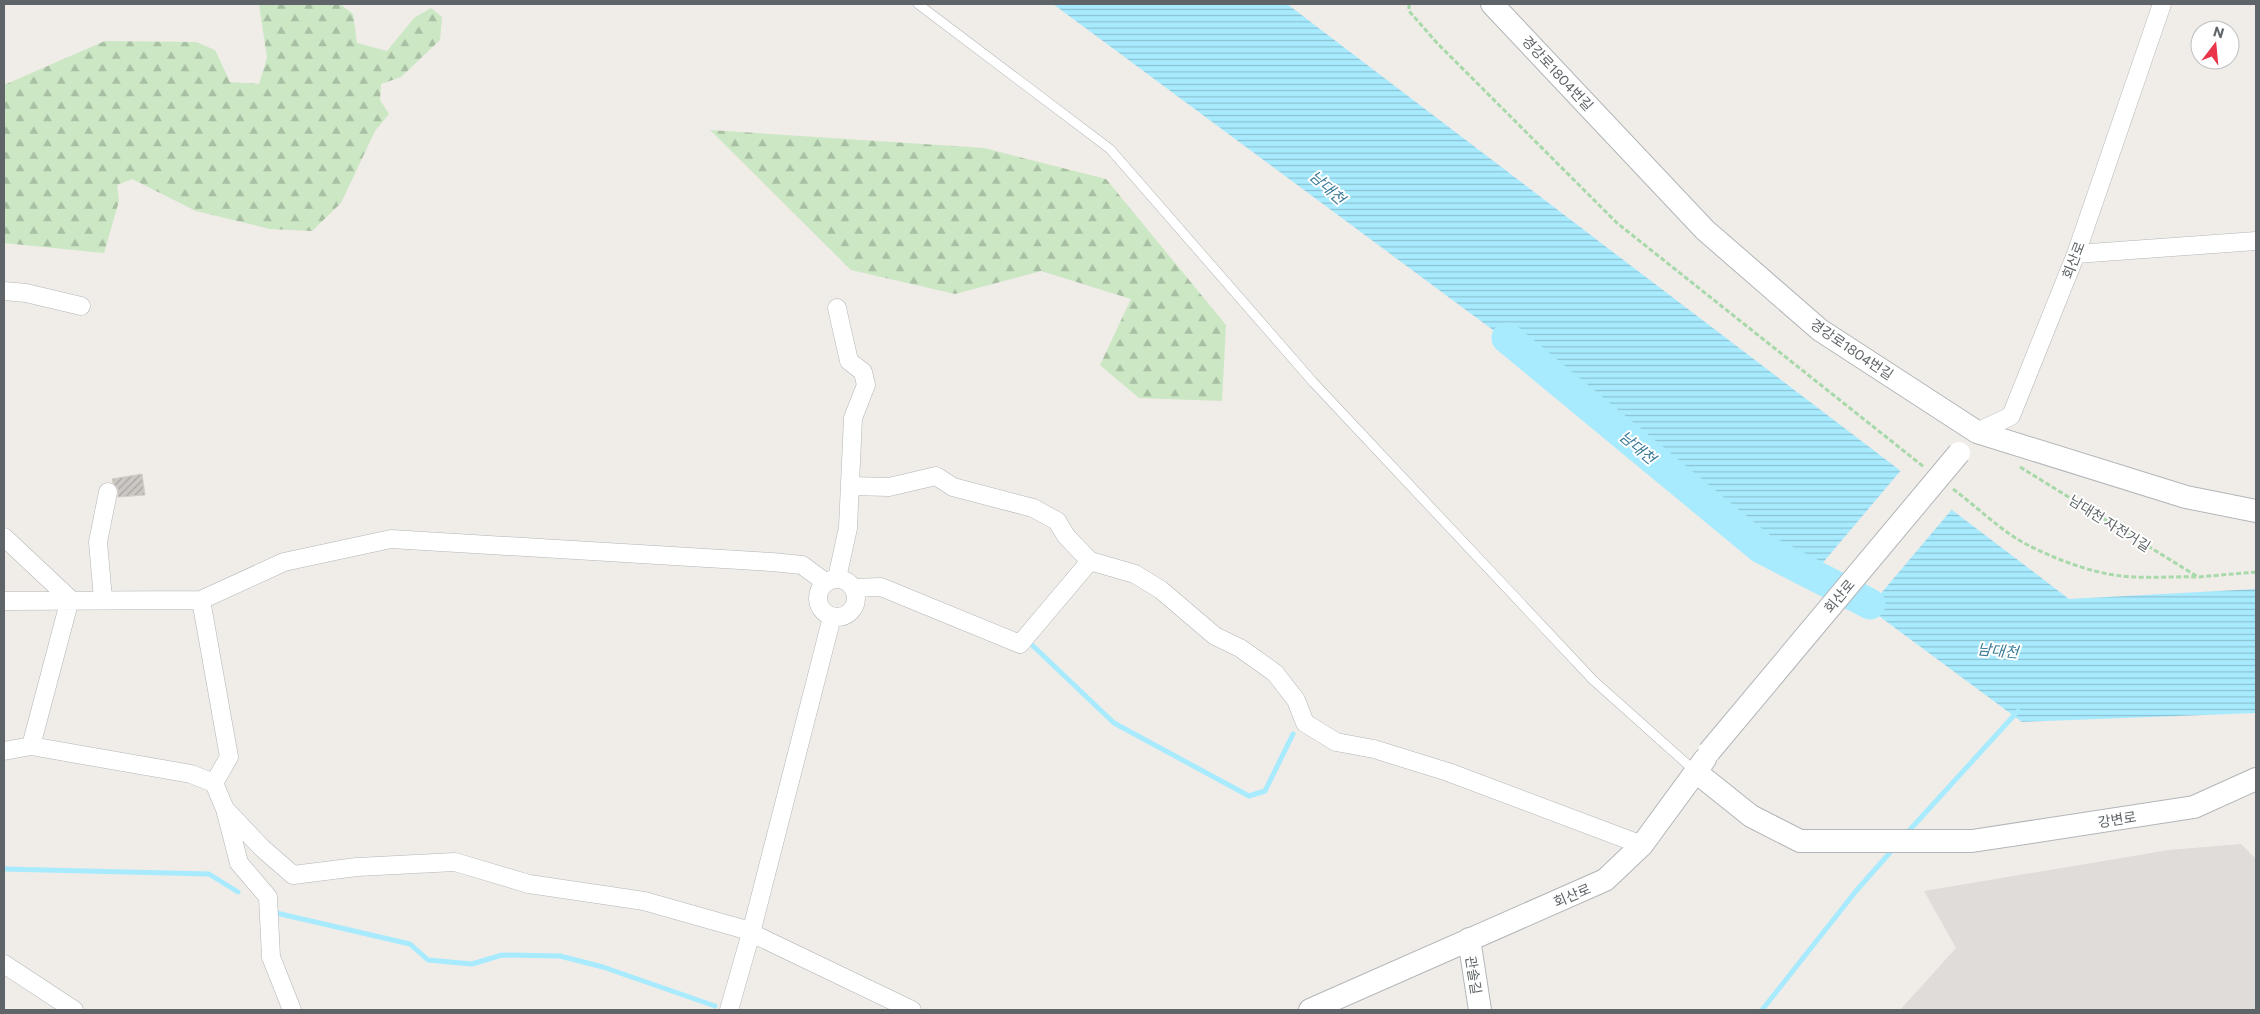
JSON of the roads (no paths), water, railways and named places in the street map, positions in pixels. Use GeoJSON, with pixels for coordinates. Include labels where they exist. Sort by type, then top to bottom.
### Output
{"type":"FeatureCollection","features":[{"type":"Feature","properties":{"kind":"street","name":"경강로1804번길"},"geometry":{"type":"LineString","coordinates":[[1492,4],[1705,230],[1820,330],[1977,432],[2186,497],[2256,510]]}},
{"type":"Feature","properties":{"kind":"street","name":"회산로"},"geometry":{"type":"LineString","coordinates":[[1310,1010],[1605,880],[1642,845],[1709,752],[1959,452],[1977,432],[2011,416],[2076,254],[2162,4]]}},
{"type":"Feature","properties":{"kind":"street"},"geometry":{"type":"LineString","coordinates":[[2076,254],[2256,241]]}},
{"type":"Feature","properties":{"kind":"street"},"geometry":{"type":"LineString","coordinates":[[4,291],[26,292],[81,306]]}},
{"type":"Feature","properties":{"kind":"street"},"geometry":{"type":"LineString","coordinates":[[4,601],[70,599],[201,600],[284,562],[391,539],[772,562],[802,566],[831,580],[844,580],[854,588],[857,601],[850,612],[838,618],[826,614],[819,605],[818,592],[831,580],[848,528],[852,418],[866,385],[864,372],[849,361],[837,308]]}},
{"type":"Feature","properties":{"kind":"street"},"geometry":{"type":"LineString","coordinates":[[850,486],[889,486],[936,476],[953,487],[1033,508],[1057,520],[1066,536],[1090,561],[1135,574],[1161,590],[1215,636],[1240,648],[1275,673],[1296,700],[1305,723],[1336,742],[1374,749],[1448,772],[1642,845]]}},
{"type":"Feature","properties":{"kind":"street"},"geometry":{"type":"LineString","coordinates":[[103,599],[98,542],[108,492]]}},
{"type":"Feature","properties":{"kind":"street"},"geometry":{"type":"LineString","coordinates":[[4,537],[70,599]]}},
{"type":"Feature","properties":{"kind":"street"},"geometry":{"type":"LineString","coordinates":[[854,588],[881,587],[1020,644],[1090,561]]}},
{"type":"Feature","properties":{"kind":"street"},"geometry":{"type":"LineString","coordinates":[[31,746],[70,599]]}},
{"type":"Feature","properties":{"kind":"street"},"geometry":{"type":"LineString","coordinates":[[201,600],[229,756],[214,783]]}},
{"type":"Feature","properties":{"kind":"street"},"geometry":{"type":"LineString","coordinates":[[729,1010],[751,933],[832,617]]}},
{"type":"Feature","properties":{"kind":"street"},"geometry":{"type":"LineString","coordinates":[[4,751],[31,746],[191,774],[214,783],[226,809],[239,863],[268,897],[271,957],[292,1010]]}},
{"type":"Feature","properties":{"kind":"street","name":"강변로"},"geometry":{"type":"LineString","coordinates":[[1696,772],[1751,816],[1800,841],[1972,841],[2194,807],[2256,779]]}},
{"type":"Feature","properties":{"kind":"street"},"geometry":{"type":"LineString","coordinates":[[226,809],[262,848],[293,875],[358,866],[455,862],[529,884],[644,901],[751,933],[912,1010]]}},
{"type":"Feature","properties":{"kind":"street","name":"관솔길"},"geometry":{"type":"LineString","coordinates":[[1469,939],[1480,1010]]}},
{"type":"Feature","properties":{"kind":"street"},"geometry":{"type":"LineString","coordinates":[[4,964],[74,1010]]}},
{"type":"Feature","properties":{"kind":"lane"},"geometry":{"type":"LineString","coordinates":[[918,4],[1110,149],[1313,382],[1593,680],[1696,772]]}},
{"type":"Feature","properties":{"kind":"water"},"geometry":{"type":"Polygon","coordinates":[[[1053,4],[1287,4],[2069,599],[2256,589],[2256,713],[2022,722],[1053,4]]]}},
{"type":"Feature","properties":{"kind":"waterway","name":"남대천"},"geometry":{"type":"LineString","coordinates":[[1507,338],[1761,548],[1870,604]]}},
{"type":"Feature","properties":{"kind":"waterway"},"geometry":{"type":"LineString","coordinates":[[1031,644],[1114,723],[1249,796],[1265,791],[1293,734]]}},
{"type":"Feature","properties":{"kind":"waterway"},"geometry":{"type":"LineString","coordinates":[[1906,834],[2018,711]]}},
{"type":"Feature","properties":{"kind":"waterway"},"geometry":{"type":"LineString","coordinates":[[1762,1010],[1856,891],[1894,848]]}},
{"type":"Feature","properties":{"kind":"waterway"},"geometry":{"type":"LineString","coordinates":[[4,869],[209,874],[238,892]]}},
{"type":"Feature","properties":{"kind":"waterway"},"geometry":{"type":"LineString","coordinates":[[272,912],[410,944],[428,960],[472,964],[502,955],[560,956],[603,967],[715,1006]]}}]}
